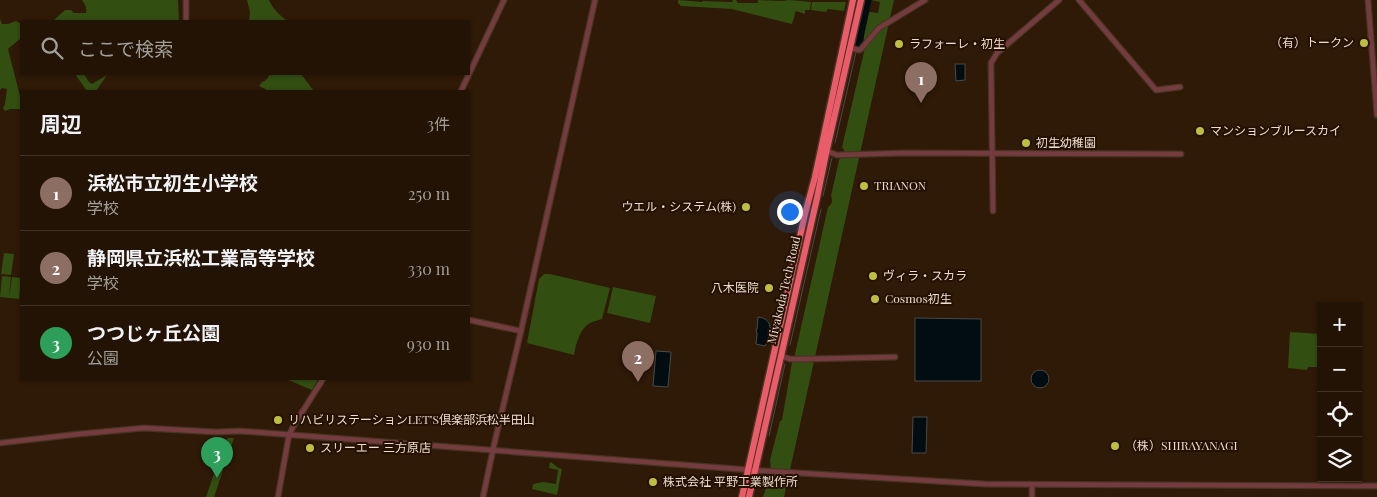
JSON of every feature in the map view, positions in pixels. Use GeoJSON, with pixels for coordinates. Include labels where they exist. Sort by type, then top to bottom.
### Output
{"type":"FeatureCollection","features":[{"type":"Feature","properties":{"kind":"highway","name":"Miyakoda Tech Road"},"geometry":{"type":"LineString","coordinates":[[749,497],[752,469],[823,150],[853,0]]}},
{"type":"Feature","properties":{"kind":"highway","name":"Miyakoda Tech Road"},"geometry":{"type":"LineString","coordinates":[[742,497],[752,469],[781,356],[817,198],[823,150],[854,49],[861,0]]}},
{"type":"Feature","properties":{"kind":"street"},"geometry":{"type":"LineString","coordinates":[[186,0],[186,20]]}},
{"type":"Feature","properties":{"kind":"street"},"geometry":{"type":"LineString","coordinates":[[470,72],[504,0]]}},
{"type":"Feature","properties":{"kind":"street"},"geometry":{"type":"LineString","coordinates":[[483,497],[594,0]]}},
{"type":"Feature","properties":{"kind":"street"},"geometry":{"type":"LineString","coordinates":[[993,211],[991,63],[997,53],[1059,0]]}},
{"type":"Feature","properties":{"kind":"street"},"geometry":{"type":"LineString","coordinates":[[1079,0],[1156,90],[1180,87]]}},
{"type":"Feature","properties":{"kind":"street"},"geometry":{"type":"LineString","coordinates":[[1368,0],[1377,114]]}},
{"type":"Feature","properties":{"kind":"street"},"geometry":{"type":"LineString","coordinates":[[854,49],[862,48],[879,28],[922,1]]}},
{"type":"Feature","properties":{"kind":"street"},"geometry":{"type":"LineString","coordinates":[[461,90],[469,75]]}},
{"type":"Feature","properties":{"kind":"street"},"geometry":{"type":"LineString","coordinates":[[823,150],[837,154],[1181,154]]}},
{"type":"Feature","properties":{"kind":"street"},"geometry":{"type":"LineString","coordinates":[[470,320],[521,331]]}},
{"type":"Feature","properties":{"kind":"street"},"geometry":{"type":"LineString","coordinates":[[781,356],[795,359],[895,357]]}},
{"type":"Feature","properties":{"kind":"street"},"geometry":{"type":"LineString","coordinates":[[278,497],[289,435],[322,380]]}},
{"type":"Feature","properties":{"kind":"street"},"geometry":{"type":"LineString","coordinates":[[0,443],[144,428],[216,432],[238,431],[752,469],[985,484],[1377,486]]}},
{"type":"Feature","properties":{"kind":"street"},"geometry":{"type":"LineString","coordinates":[[1032,485],[1032,497]]}},
{"type":"Feature","properties":{"kind":"green space"},"geometry":{"type":"Polygon","coordinates":[[[82,0],[178,0],[179,20],[54,20],[65,10],[71,10],[74,13],[86,13],[82,0]]]}},
{"type":"Feature","properties":{"kind":"green space"},"geometry":{"type":"Polygon","coordinates":[[[247,0],[269,0],[277,12],[286,20],[249,20],[250,12],[247,0]]]}},
{"type":"Feature","properties":{"kind":"green space"},"geometry":{"type":"Polygon","coordinates":[[[678,0],[732,2],[736,0],[738,3],[758,3],[758,0],[811,2],[810,10],[805,10],[805,14],[796,11],[792,24],[732,9],[681,6],[678,0]]]}},
{"type":"Feature","properties":{"kind":"green space"},"geometry":{"type":"Polygon","coordinates":[[[871,0],[894,0],[784,497],[763,497],[766,488],[771,489],[773,479],[770,460],[780,421],[782,420],[792,362],[794,361],[828,207],[832,202],[831,196],[839,160],[845,152],[842,147],[864,52],[864,36],[869,12],[878,13],[880,2],[871,0]]]}},
{"type":"Feature","properties":{"kind":"green space"},"geometry":{"type":"Polygon","coordinates":[[[812,2],[846,2],[844,11],[828,9],[826,12],[811,10],[812,2]]]}},
{"type":"Feature","properties":{"kind":"green space"},"geometry":{"type":"Polygon","coordinates":[[[0,19],[2,24],[16,21],[20,23],[20,39],[8,49],[20,96],[20,109],[5,111],[3,108],[7,89],[2,88],[0,90],[0,19]]]}},
{"type":"Feature","properties":{"kind":"green space"},"geometry":{"type":"Polygon","coordinates":[[[76,75],[85,75],[92,84],[107,75],[97,90],[86,90],[76,75]]]}},
{"type":"Feature","properties":{"kind":"green space"},"geometry":{"type":"Polygon","coordinates":[[[269,75],[302,75],[313,90],[267,90],[259,86],[269,75]]]}},
{"type":"Feature","properties":{"kind":"green space"},"geometry":{"type":"Polygon","coordinates":[[[4,253],[14,254],[11,275],[1,274],[4,253]]]}},
{"type":"Feature","properties":{"kind":"green space"},"geometry":{"type":"Polygon","coordinates":[[[544,274],[610,288],[602,319],[590,323],[584,329],[577,341],[574,355],[527,343],[539,279],[544,274]]]}},
{"type":"Feature","properties":{"kind":"green space"},"geometry":{"type":"Polygon","coordinates":[[[2,276],[11,277],[9,298],[0,297],[2,276]]]}},
{"type":"Feature","properties":{"kind":"green space"},"geometry":{"type":"Polygon","coordinates":[[[12,277],[20,278],[19,299],[9,298],[12,277]]]}},
{"type":"Feature","properties":{"kind":"green space"},"geometry":{"type":"Polygon","coordinates":[[[613,287],[656,296],[650,323],[607,313],[613,287]]]}},
{"type":"Feature","properties":{"kind":"green space"},"geometry":{"type":"Polygon","coordinates":[[[1290,332],[1317,334],[1317,367],[1308,367],[1307,370],[1288,368],[1290,332]]]}},
{"type":"Feature","properties":{"kind":"green space"},"geometry":{"type":"Polygon","coordinates":[[[288,380],[317,380],[312,390],[288,380]]]}},
{"type":"Feature","properties":{"kind":"green space"},"geometry":{"type":"Polygon","coordinates":[[[228,438],[234,438],[214,497],[206,497],[225,441],[228,438]]]}},
{"type":"Feature","properties":{"kind":"green space"},"geometry":{"type":"Polygon","coordinates":[[[550,462],[562,469],[557,495],[532,489],[533,484],[543,482],[556,484],[558,470],[549,468],[550,462]]]}},
{"type":"Feature","properties":{"kind":"shaded area"},"geometry":{"type":"Polygon","coordinates":[[[955,64],[965,64],[965,80],[956,81],[955,64]]]}},
{"type":"Feature","properties":{"kind":"shaded area"},"geometry":{"type":"Polygon","coordinates":[[[758,317],[764,318],[770,328],[769,338],[765,346],[756,344],[758,317]]]}},
{"type":"Feature","properties":{"kind":"shaded area"},"geometry":{"type":"Polygon","coordinates":[[[915,318],[981,319],[981,381],[915,381],[915,318]]]}},
{"type":"Feature","properties":{"kind":"shaded area"},"geometry":{"type":"Polygon","coordinates":[[[656,351],[671,352],[668,387],[653,386],[656,351]]]}},
{"type":"Feature","properties":{"kind":"shaded area"},"geometry":{"type":"Polygon","coordinates":[[[1040,370],[1046,373],[1049,379],[1046,385],[1040,388],[1034,385],[1031,379],[1034,373],[1040,370]]]}},
{"type":"Feature","properties":{"kind":"shaded area"},"geometry":{"type":"Polygon","coordinates":[[[913,417],[927,417],[926,453],[912,453],[913,417]]]}},
{"type":"Feature","properties":{"kind":"waterway"},"geometry":{"type":"LineString","coordinates":[[857,46],[867,0]]}},
{"type":"Feature","properties":{"kind":"waterway"},"geometry":{"type":"LineString","coordinates":[[835,143],[856,52]]}},
{"type":"Feature","properties":{"kind":"waterway"},"geometry":{"type":"LineString","coordinates":[[823,196],[832,158]]}},
{"type":"Feature","properties":{"kind":"waterway"},"geometry":{"type":"LineString","coordinates":[[790,345],[821,209]]}},
{"type":"Feature","properties":{"kind":"waterway"},"geometry":{"type":"LineString","coordinates":[[769,436],[785,364]]}},
{"type":"Feature","properties":{"kind":"place","name":"（有）トークン"},"geometry":{"type":"Point","coordinates":[1364,43]}},
{"type":"Feature","properties":{"kind":"place","name":"ラフォーレ・初生"},"geometry":{"type":"Point","coordinates":[899,44]}},
{"type":"Feature","properties":{"kind":"place","name":"浜松市立初生小学校"},"geometry":{"type":"Point","coordinates":[921,103]}},
{"type":"Feature","properties":{"kind":"place","name":"マンションブルースカイ"},"geometry":{"type":"Point","coordinates":[1200,131]}},
{"type":"Feature","properties":{"kind":"place","name":"初生幼稚園"},"geometry":{"type":"Point","coordinates":[1026,143]}},
{"type":"Feature","properties":{"kind":"place","name":"TRIANON"},"geometry":{"type":"Point","coordinates":[864,186]}},
{"type":"Feature","properties":{"kind":"place","name":"ウエル・システム(株)"},"geometry":{"type":"Point","coordinates":[746,207]}},
{"type":"Feature","properties":{"kind":"place","name":"ヴィラ・スカラ"},"geometry":{"type":"Point","coordinates":[873,276]}},
{"type":"Feature","properties":{"kind":"place","name":"八木医院"},"geometry":{"type":"Point","coordinates":[769,288]}},
{"type":"Feature","properties":{"kind":"place","name":"Cosmos初生"},"geometry":{"type":"Point","coordinates":[875,299]}},
{"type":"Feature","properties":{"kind":"place","name":"静岡県立浜松工業高等学校"},"geometry":{"type":"Point","coordinates":[638,382]}},
{"type":"Feature","properties":{"kind":"place","name":"リハビリステーションLET’S倶楽部浜松半田山"},"geometry":{"type":"Point","coordinates":[278,420]}},
{"type":"Feature","properties":{"kind":"place","name":"（株）SHIRAYANAGI"},"geometry":{"type":"Point","coordinates":[1115,446]}},
{"type":"Feature","properties":{"kind":"place","name":"スリーエー 三方原店"},"geometry":{"type":"Point","coordinates":[310,448]}},
{"type":"Feature","properties":{"kind":"place","name":"つつじヶ丘公園"},"geometry":{"type":"Point","coordinates":[217,478]}},
{"type":"Feature","properties":{"kind":"place","name":"株式会社 平野工業製作所"},"geometry":{"type":"Point","coordinates":[653,482]}}]}
